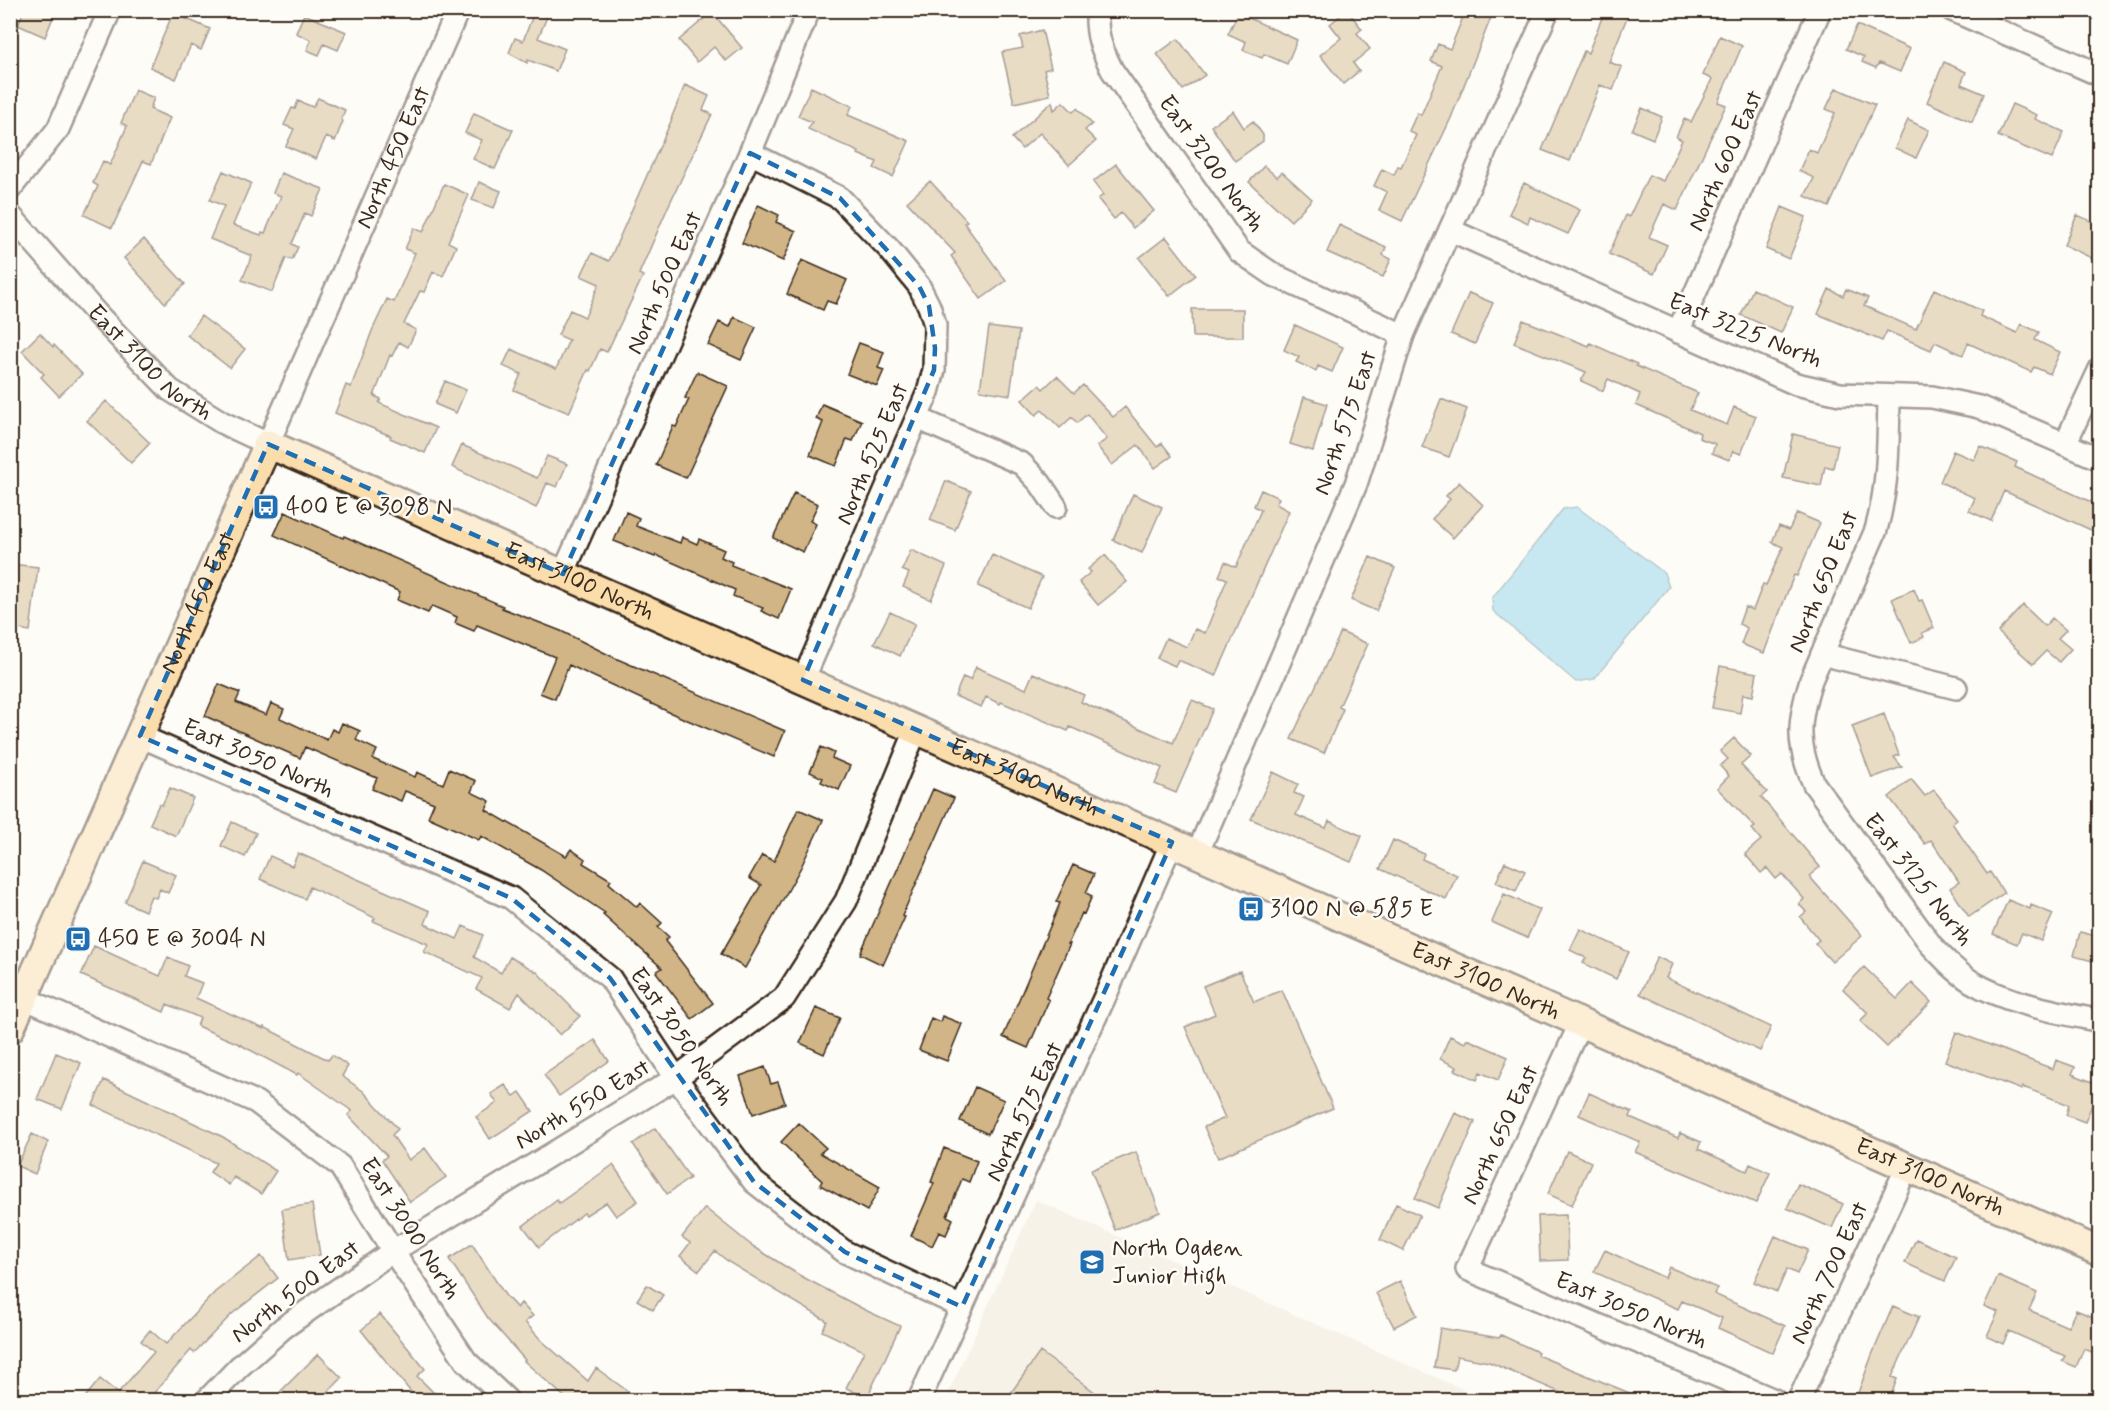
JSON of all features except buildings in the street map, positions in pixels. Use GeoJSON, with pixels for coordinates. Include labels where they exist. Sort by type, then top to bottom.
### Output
{"type":"FeatureCollection","features":[{"type":"Feature","properties":{"kind":"main road","name":"East 3100 North"},"geometry":{"type":"LineString","coordinates":[[268,444],[2100,1252]]}},
{"type":"Feature","properties":{"kind":"main road","name":"North 450 East"},"geometry":{"type":"LineString","coordinates":[[10,1029],[268,444]]}},
{"type":"Feature","properties":{"kind":"street"},"geometry":{"type":"LineString","coordinates":[[10,189],[58,129],[110,10]]}},
{"type":"Feature","properties":{"kind":"street","name":"North 450 East"},"geometry":{"type":"LineString","coordinates":[[268,444],[458,10]]}},
{"type":"Feature","properties":{"kind":"street","name":"North 500 East"},"geometry":{"type":"LineString","coordinates":[[563,574],[750,153],[809,10]]}},
{"type":"Feature","properties":{"kind":"street","name":"East 3200 North"},"geometry":{"type":"LineString","coordinates":[[1097,10],[1096,27],[1099,44],[1112,70],[1239,251],[1274,275],[1402,335]]}},
{"type":"Feature","properties":{"kind":"street","name":"North 575 East"},"geometry":{"type":"LineString","coordinates":[[1197,854],[1356,484],[1402,335],[1548,10]]}},
{"type":"Feature","properties":{"kind":"street","name":"North 600 East"},"geometry":{"type":"LineString","coordinates":[[1678,332],[1820,10]]}},
{"type":"Feature","properties":{"kind":"street"},"geometry":{"type":"LineString","coordinates":[[1952,10],[2100,75]]}},
{"type":"Feature","properties":{"kind":"street","name":"North 525 East"},"geometry":{"type":"LineString","coordinates":[[750,153],[840,198],[889,249],[919,286],[935,325],[934,370],[928,392],[803,680]]}},
{"type":"Feature","properties":{"kind":"street","name":"East 3100 North"},"geometry":{"type":"LineString","coordinates":[[10,215],[97,314],[170,390],[223,423],[268,444]]}},
{"type":"Feature","properties":{"kind":"street","name":"East 3225 North"},"geometry":{"type":"LineString","coordinates":[[1450,230],[1796,384],[1840,394],[1932,397],[1979,407],[2100,459]]}},
{"type":"Feature","properties":{"kind":"street"},"geometry":{"type":"LineString","coordinates":[[2065,444],[2100,369]]}},
{"type":"Feature","properties":{"kind":"street","name":"North 650 East"},"geometry":{"type":"LineString","coordinates":[[1814,784],[1805,763],[1800,741],[1800,722],[1811,680],[1876,530],[1883,505],[1888,477],[1889,396]]}},
{"type":"Feature","properties":{"kind":"street"},"geometry":{"type":"LineString","coordinates":[[917,418],[1022,464],[1040,483],[1056,507]]}},
{"type":"Feature","properties":{"kind":"street"},"geometry":{"type":"LineString","coordinates":[[1822,654],[1956,688]]}},
{"type":"Feature","properties":{"kind":"street","name":"North 550 East"},"geometry":{"type":"LineString","coordinates":[[393,1251],[676,1078],[784,998],[846,901],[916,730]]}},
{"type":"Feature","properties":{"kind":"street","name":"East 3050 North"},"geometry":{"type":"LineString","coordinates":[[140,736],[511,898],[610,978],[676,1078],[754,1182],[845,1252],[962,1307]]}},
{"type":"Feature","properties":{"kind":"street","name":"East 3125 North"},"geometry":{"type":"LineString","coordinates":[[1814,784],[1930,945],[1953,968],[1974,983],[2041,1009],[2100,1021]]}},
{"type":"Feature","properties":{"kind":"street","name":"North 575 East"},"geometry":{"type":"LineString","coordinates":[[919,1401],[1107,992],[1172,842]]}},
{"type":"Feature","properties":{"kind":"street","name":"East 3000 North"},"geometry":{"type":"LineString","coordinates":[[24,998],[256,1102],[340,1166],[466,1361],[507,1401]]}},
{"type":"Feature","properties":{"kind":"street","name":"North 650 East"},"geometry":{"type":"LineString","coordinates":[[1467,1269],[1581,1022]]}},
{"type":"Feature","properties":{"kind":"street","name":"North 700 East"},"geometry":{"type":"LineString","coordinates":[[1799,1401],[1907,1167]]}},
{"type":"Feature","properties":{"kind":"street","name":"North 500 East"},"geometry":{"type":"LineString","coordinates":[[207,1401],[239,1367],[283,1328],[393,1251]]}},
{"type":"Feature","properties":{"kind":"street","name":"East 3050 North"},"geometry":{"type":"LineString","coordinates":[[1467,1269],[1774,1401]]}},
{"type":"Feature","properties":{"kind":"highlighted area"},"geometry":{"type":"Polygon","coordinates":[[[750,153],[840,198],[919,286],[929,306],[935,348],[934,370],[803,680],[1172,842],[962,1307],[845,1252],[754,1182],[610,978],[511,898],[140,736],[268,444],[563,574],[750,153]]]}},
{"type":"Feature","properties":{"kind":"shaded area","name":"North Ogden Junior High"},"geometry":{"type":"Polygon","coordinates":[[[1036,1200],[1487,1400],[945,1400],[1036,1200]]]}},
{"type":"Feature","properties":{"kind":"water"},"geometry":{"type":"Polygon","coordinates":[[[1577,507],[1664,573],[1669,587],[1594,679],[1576,682],[1493,611],[1492,598],[1563,509],[1577,507]]]}},
{"type":"Feature","properties":{"kind":"place","name":"400 E @ 3098 N"},"geometry":{"type":"Point","coordinates":[266,507]}},
{"type":"Feature","properties":{"kind":"place","name":"3100 N @ 585 E"},"geometry":{"type":"Point","coordinates":[1251,909]}},
{"type":"Feature","properties":{"kind":"place","name":"450 E @ 3004 N"},"geometry":{"type":"Point","coordinates":[78,939]}},
{"type":"Feature","properties":{"kind":"place","name":"North Ogden Junior High"},"geometry":{"type":"Point","coordinates":[1092,1262]}}]}
